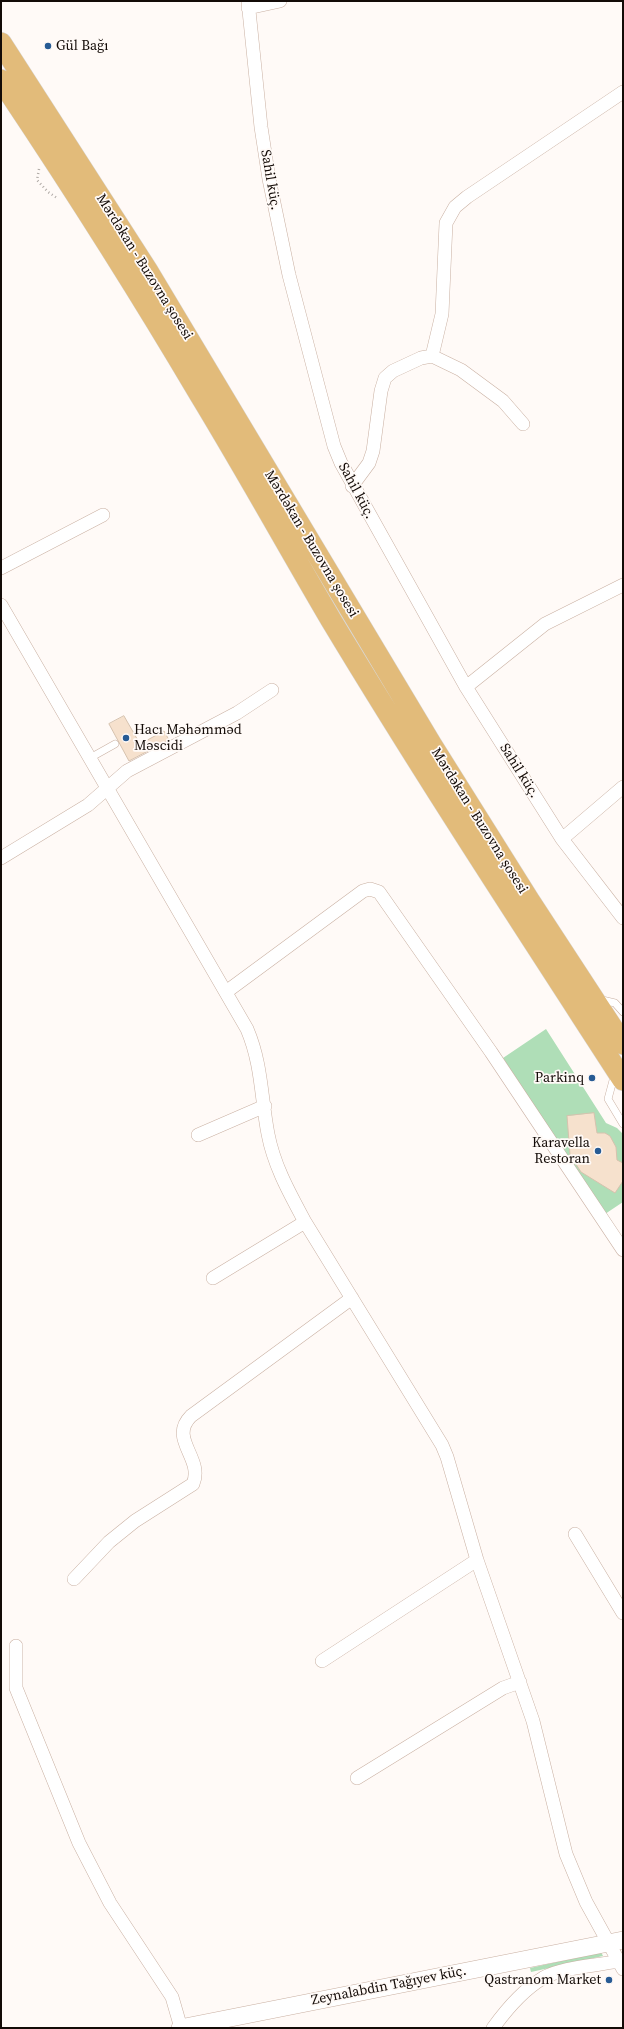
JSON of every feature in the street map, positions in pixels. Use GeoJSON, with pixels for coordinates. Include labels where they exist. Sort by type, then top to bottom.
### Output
{"type":"FeatureCollection","features":[{"type":"Feature","properties":{"kind":"main road","name":"Mərdəkan - Buzovna şosesi"},"geometry":{"type":"LineString","coordinates":[[1,43],[147,270],[431,744],[623,1044]]}},
{"type":"Feature","properties":{"kind":"main road","name":"Mərdəkan - Buzovna şosesi"},"geometry":{"type":"LineString","coordinates":[[1,80],[63,173],[196,388],[331,620],[415,756],[513,912],[620,1074]]}},
{"type":"Feature","properties":{"kind":"street"},"geometry":{"type":"LineString","coordinates":[[248,5],[280,1]]}},
{"type":"Feature","properties":{"kind":"street","name":"Sahil küç."},"geometry":{"type":"LineString","coordinates":[[248,5],[260,127],[280,233],[334,446],[352,486],[466,687],[562,839],[623,918]]}},
{"type":"Feature","properties":{"kind":"street"},"geometry":{"type":"LineString","coordinates":[[432,356],[442,314],[445,232],[449,214],[467,197],[623,92]]}},
{"type":"Feature","properties":{"kind":"street"},"geometry":{"type":"LineString","coordinates":[[352,486],[369,463],[381,391],[385,378],[393,371],[421,358],[432,356],[461,370],[489,389],[503,401],[523,424]]}},
{"type":"Feature","properties":{"kind":"street"},"geometry":{"type":"LineString","coordinates":[[1,568],[103,515]]}},
{"type":"Feature","properties":{"kind":"street"},"geometry":{"type":"LineString","coordinates":[[466,687],[545,624],[623,585]]}},
{"type":"Feature","properties":{"kind":"street"},"geometry":{"type":"LineString","coordinates":[[1,605],[247,1029],[253,1044],[262,1080],[273,1155],[286,1186],[305,1222],[442,1445],[447,1457],[477,1560],[533,1721],[566,1854],[586,1902],[615,1942],[621,1965],[557,1973],[544,1978],[515,2002],[493,2028]]}},
{"type":"Feature","properties":{"kind":"street"},"geometry":{"type":"LineString","coordinates":[[1,858],[88,805],[127,771],[237,713],[272,690]]}},
{"type":"Feature","properties":{"kind":"street"},"geometry":{"type":"LineString","coordinates":[[562,839],[623,787]]}},
{"type":"Feature","properties":{"kind":"street"},"geometry":{"type":"LineString","coordinates":[[226,992],[363,891],[370,889],[379,892],[491,1052],[623,1250]]}},
{"type":"Feature","properties":{"kind":"street"},"geometry":{"type":"LineString","coordinates":[[198,1135],[265,1106]]}},
{"type":"Feature","properties":{"kind":"street"},"geometry":{"type":"LineString","coordinates":[[213,1278],[305,1222]]}},
{"type":"Feature","properties":{"kind":"street"},"geometry":{"type":"LineString","coordinates":[[74,1579],[109,1542],[135,1521],[193,1484],[196,1477],[195,1468],[182,1432],[184,1423],[352,1298]]}},
{"type":"Feature","properties":{"kind":"street"},"geometry":{"type":"LineString","coordinates":[[576,1534],[623,1613]]}},
{"type":"Feature","properties":{"kind":"street"},"geometry":{"type":"LineString","coordinates":[[322,1661],[477,1560]]}},
{"type":"Feature","properties":{"kind":"street"},"geometry":{"type":"LineString","coordinates":[[16,1646],[16,1688],[78,1843],[110,1903],[172,1997],[180,2028]]}},
{"type":"Feature","properties":{"kind":"street"},"geometry":{"type":"LineString","coordinates":[[357,1778],[503,1688],[520,1682]]}},
{"type":"Feature","properties":{"kind":"street","name":"Zeynalabdin Tağıyev küç."},"geometry":{"type":"LineString","coordinates":[[180,2028],[615,1942]]}},
{"type":"Feature","properties":{"kind":"lane"},"geometry":{"type":"LineString","coordinates":[[90,758],[115,744]]}},
{"type":"Feature","properties":{"kind":"lane"},"geometry":{"type":"LineString","coordinates":[[593,998],[615,1003],[623,1012]]}},
{"type":"Feature","properties":{"kind":"lane"},"geometry":{"type":"LineString","coordinates":[[620,1074],[608,1099],[623,1124]]}},
{"type":"Feature","properties":{"kind":"green space"},"geometry":{"type":"Polygon","coordinates":[[[546,1029],[606,1123],[617,1128],[623,1134],[623,1202],[605,1214],[503,1058],[546,1029]]]}},
{"type":"Feature","properties":{"kind":"green space"},"geometry":{"type":"Polygon","coordinates":[[[601,1952],[603,1956],[531,1972],[530,1968],[601,1952]]]}},
{"type":"Feature","properties":{"kind":"building"},"geometry":{"type":"Polygon","coordinates":[[[124,716],[140,744],[164,731],[169,740],[129,761],[109,724],[124,716]]]}},
{"type":"Feature","properties":{"kind":"building"},"geometry":{"type":"Polygon","coordinates":[[[594,1113],[597,1133],[605,1133],[610,1136],[616,1147],[617,1160],[623,1163],[623,1181],[615,1193],[581,1172],[570,1155],[567,1116],[594,1113]]]}},
{"type":"Feature","properties":{"kind":"place","name":"Gül Bağı"},"geometry":{"type":"Point","coordinates":[48,46]}},
{"type":"Feature","properties":{"kind":"place","name":"Hacı Məhəmməd Məscidi"},"geometry":{"type":"Point","coordinates":[126,738]}},
{"type":"Feature","properties":{"kind":"place","name":"Parkinq"},"geometry":{"type":"Point","coordinates":[592,1078]}},
{"type":"Feature","properties":{"kind":"place","name":"Karavella Restoran"},"geometry":{"type":"Point","coordinates":[598,1151]}},
{"type":"Feature","properties":{"kind":"place","name":"Qastranom Market"},"geometry":{"type":"Point","coordinates":[609,1980]}}]}
